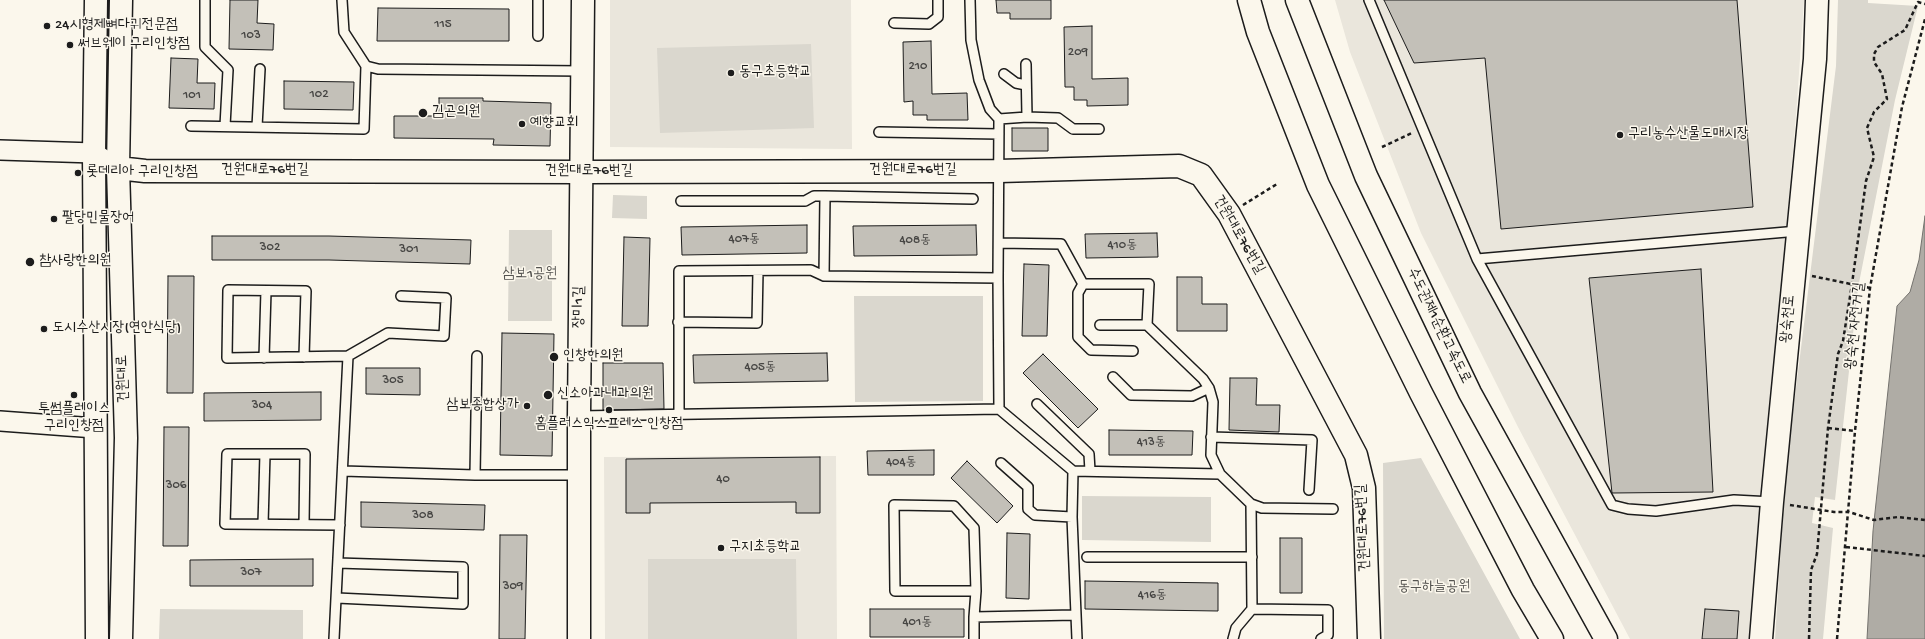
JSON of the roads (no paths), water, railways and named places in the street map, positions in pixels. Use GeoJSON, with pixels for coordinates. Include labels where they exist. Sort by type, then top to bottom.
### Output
{"type":"FeatureCollection","features":[{"type":"Feature","properties":{"kind":"main road","name":"건원대로"},"geometry":{"type":"LineString","coordinates":[[96,0],[94,153],[96,639]]}},
{"type":"Feature","properties":{"kind":"main road","name":"건원대로"},"geometry":{"type":"LineString","coordinates":[[121,0],[118,168],[126,438],[121,639]]}},
{"type":"Feature","properties":{"kind":"main road","name":"장미1길"},"geometry":{"type":"LineString","coordinates":[[579,639],[579,416],[583,0]]}},
{"type":"Feature","properties":{"kind":"main road"},"geometry":{"type":"LineString","coordinates":[[1249,0],[1258,32],[1318,185],[1439,428],[1523,590],[1552,639]]}},
{"type":"Feature","properties":{"kind":"main road","name":"수도권제1순환고속도로"},"geometry":{"type":"LineString","coordinates":[[1296,0],[1366,176],[1466,386],[1606,639]]}},
{"type":"Feature","properties":{"kind":"main road","name":"왕숙천로"},"geometry":{"type":"LineString","coordinates":[[1761,639],[1772,502],[1815,59],[1817,0]]}},
{"type":"Feature","properties":{"kind":"main road","name":"건원대로76번길"},"geometry":{"type":"LineString","coordinates":[[118,168],[145,171],[582,172],[999,171],[1179,166],[1202,175],[1229,214],[1356,455],[1364,488],[1369,639]]}},
{"type":"Feature","properties":{"kind":"street"},"geometry":{"type":"LineString","coordinates":[[0,150],[94,153],[118,168]]}},
{"type":"Feature","properties":{"kind":"street"},"geometry":{"type":"LineString","coordinates":[[0,421],[94,428]]}},
{"type":"Feature","properties":{"kind":"lane"},"geometry":{"type":"LineString","coordinates":[[205,0],[205,47],[228,70],[225,126]]}},
{"type":"Feature","properties":{"kind":"lane"},"geometry":{"type":"LineString","coordinates":[[191,126],[364,129],[366,66],[344,32],[342,0]]}},
{"type":"Feature","properties":{"kind":"lane"},"geometry":{"type":"LineString","coordinates":[[538,0],[538,36]]}},
{"type":"Feature","properties":{"kind":"lane"},"geometry":{"type":"LineString","coordinates":[[894,23],[929,24],[938,17],[938,0]]}},
{"type":"Feature","properties":{"kind":"lane"},"geometry":{"type":"LineString","coordinates":[[970,0],[971,40],[979,80],[990,109],[999,119],[999,409]]}},
{"type":"Feature","properties":{"kind":"lane"},"geometry":{"type":"LineString","coordinates":[[1369,0],[1477,259],[1612,505],[1628,509],[1656,511],[1734,500],[1772,502]]}},
{"type":"Feature","properties":{"kind":"lane"},"geometry":{"type":"LineString","coordinates":[[1026,64],[1027,117]]}},
{"type":"Feature","properties":{"kind":"lane"},"geometry":{"type":"LineString","coordinates":[[366,66],[378,69],[582,71]]}},
{"type":"Feature","properties":{"kind":"lane"},"geometry":{"type":"LineString","coordinates":[[257,127],[260,69]]}},
{"type":"Feature","properties":{"kind":"lane"},"geometry":{"type":"LineString","coordinates":[[1004,74],[1016,83],[1026,85]]}},
{"type":"Feature","properties":{"kind":"lane"},"geometry":{"type":"LineString","coordinates":[[999,119],[1027,117],[1058,118],[1073,129],[1099,129]]}},
{"type":"Feature","properties":{"kind":"lane"},"geometry":{"type":"LineString","coordinates":[[880,132],[999,134]]}},
{"type":"Feature","properties":{"kind":"lane"},"geometry":{"type":"LineString","coordinates":[[681,201],[805,201],[814,196],[973,199]]}},
{"type":"Feature","properties":{"kind":"lane"},"geometry":{"type":"LineString","coordinates":[[824,276],[825,196]]}},
{"type":"Feature","properties":{"kind":"lane"},"geometry":{"type":"LineString","coordinates":[[1477,259],[1798,231]]}},
{"type":"Feature","properties":{"kind":"lane"},"geometry":{"type":"LineString","coordinates":[[999,243],[1061,244],[1083,284]]}},
{"type":"Feature","properties":{"kind":"lane"},"geometry":{"type":"LineString","coordinates":[[679,414],[679,272],[811,270],[824,276],[998,278]]}},
{"type":"Feature","properties":{"kind":"lane"},"geometry":{"type":"LineString","coordinates":[[678,322],[757,322],[758,271]]}},
{"type":"Feature","properties":{"kind":"lane"},"geometry":{"type":"LineString","coordinates":[[1083,284],[1149,284],[1147,325]]}},
{"type":"Feature","properties":{"kind":"lane"},"geometry":{"type":"LineString","coordinates":[[1083,284],[1078,293],[1078,337],[1091,350],[1133,351]]}},
{"type":"Feature","properties":{"kind":"lane"},"geometry":{"type":"LineString","coordinates":[[304,357],[306,291],[228,290],[227,358],[264,358],[348,356],[388,333],[444,336],[446,298],[401,296]]}},
{"type":"Feature","properties":{"kind":"lane"},"geometry":{"type":"LineString","coordinates":[[264,358],[266,291]]}},
{"type":"Feature","properties":{"kind":"lane"},"geometry":{"type":"LineString","coordinates":[[1100,325],[1147,325],[1203,379],[1209,388],[1212,402],[1211,455],[1220,474],[1251,504],[1262,508],[1333,509]]}},
{"type":"Feature","properties":{"kind":"lane"},"geometry":{"type":"LineString","coordinates":[[334,639],[348,356]]}},
{"type":"Feature","properties":{"kind":"lane"},"geometry":{"type":"LineString","coordinates":[[475,475],[477,356]]}},
{"type":"Feature","properties":{"kind":"lane"},"geometry":{"type":"LineString","coordinates":[[1113,377],[1131,395],[1192,396],[1209,388]]}},
{"type":"Feature","properties":{"kind":"lane"},"geometry":{"type":"LineString","coordinates":[[1037,404],[1089,454],[1090,471]]}},
{"type":"Feature","properties":{"kind":"lane"},"geometry":{"type":"LineString","coordinates":[[579,416],[999,409],[1073,471],[1220,474]]}},
{"type":"Feature","properties":{"kind":"lane"},"geometry":{"type":"LineString","coordinates":[[1211,437],[1312,440],[1309,490]]}},
{"type":"Feature","properties":{"kind":"lane"},"geometry":{"type":"LineString","coordinates":[[304,524],[305,454],[227,454],[225,524],[340,525]]}},
{"type":"Feature","properties":{"kind":"lane"},"geometry":{"type":"LineString","coordinates":[[264,524],[265,454]]}},
{"type":"Feature","properties":{"kind":"lane"},"geometry":{"type":"LineString","coordinates":[[1000,463],[1028,487],[1028,509],[1035,515],[1072,517]]}},
{"type":"Feature","properties":{"kind":"lane"},"geometry":{"type":"LineString","coordinates":[[343,471],[475,475],[580,474]]}},
{"type":"Feature","properties":{"kind":"lane"},"geometry":{"type":"LineString","coordinates":[[1073,471],[1072,517],[1077,639]]}},
{"type":"Feature","properties":{"kind":"lane"},"geometry":{"type":"LineString","coordinates":[[1233,639],[1236,628],[1252,609],[1251,504]]}},
{"type":"Feature","properties":{"kind":"lane"},"geometry":{"type":"LineString","coordinates":[[974,639],[976,591],[974,528],[954,506],[894,505],[895,591],[976,591]]}},
{"type":"Feature","properties":{"kind":"lane"},"geometry":{"type":"LineString","coordinates":[[1086,557],[1252,557]]}},
{"type":"Feature","properties":{"kind":"lane"},"geometry":{"type":"LineString","coordinates":[[336,598],[463,604],[463,567],[338,563]]}},
{"type":"Feature","properties":{"kind":"lane"},"geometry":{"type":"LineString","coordinates":[[1252,609],[1328,610],[1328,635],[1321,639]]}},
{"type":"Feature","properties":{"kind":"lane"},"geometry":{"type":"LineString","coordinates":[[974,616],[1075,615]]}},
{"type":"Feature","properties":{"kind":"place","name":"24시형제뼈다귀전문점"},"geometry":{"type":"Point","coordinates":[47,26]}},
{"type":"Feature","properties":{"kind":"place","name":"써브웨이 구리인창점"},"geometry":{"type":"Point","coordinates":[70,45]}},
{"type":"Feature","properties":{"kind":"place","name":"동구초등학교"},"geometry":{"type":"Point","coordinates":[731,73]}},
{"type":"Feature","properties":{"kind":"place","name":"김곤의원"},"geometry":{"type":"Point","coordinates":[423,113]}},
{"type":"Feature","properties":{"kind":"place","name":"예향교회"},"geometry":{"type":"Point","coordinates":[522,124]}},
{"type":"Feature","properties":{"kind":"place","name":"구리농수산물도매시장"},"geometry":{"type":"Point","coordinates":[1620,135]}},
{"type":"Feature","properties":{"kind":"place","name":"롯데리아 구리인창점"},"geometry":{"type":"Point","coordinates":[78,173]}},
{"type":"Feature","properties":{"kind":"place","name":"팔당민물장어"},"geometry":{"type":"Point","coordinates":[54,219]}},
{"type":"Feature","properties":{"kind":"place","name":"참사랑한의원"},"geometry":{"type":"Point","coordinates":[30,262]}},
{"type":"Feature","properties":{"kind":"place","name":"도시수산시장(연안식당)"},"geometry":{"type":"Point","coordinates":[44,329]}},
{"type":"Feature","properties":{"kind":"place","name":"인창한의원"},"geometry":{"type":"Point","coordinates":[554,357]}},
{"type":"Feature","properties":{"kind":"place","name":"투썸플레이스 구리인창점"},"geometry":{"type":"Point","coordinates":[74,395]}},
{"type":"Feature","properties":{"kind":"place","name":"신소아과내과의원"},"geometry":{"type":"Point","coordinates":[548,395]}},
{"type":"Feature","properties":{"kind":"place","name":"삼보종합상가"},"geometry":{"type":"Point","coordinates":[527,406]}},
{"type":"Feature","properties":{"kind":"place","name":"홈플러스익스프레스 인창점"},"geometry":{"type":"Point","coordinates":[609,410]}},
{"type":"Feature","properties":{"kind":"place","name":"구지초등학교"},"geometry":{"type":"Point","coordinates":[721,548]}},
{"type":"Feature","properties":{"kind":"park label","name":"삼보1공원"},"geometry":{"type":"Point","coordinates":[530,275]}},
{"type":"Feature","properties":{"kind":"park label","name":"동구하늘공원"},"geometry":{"type":"Point","coordinates":[1434,588]}}]}
